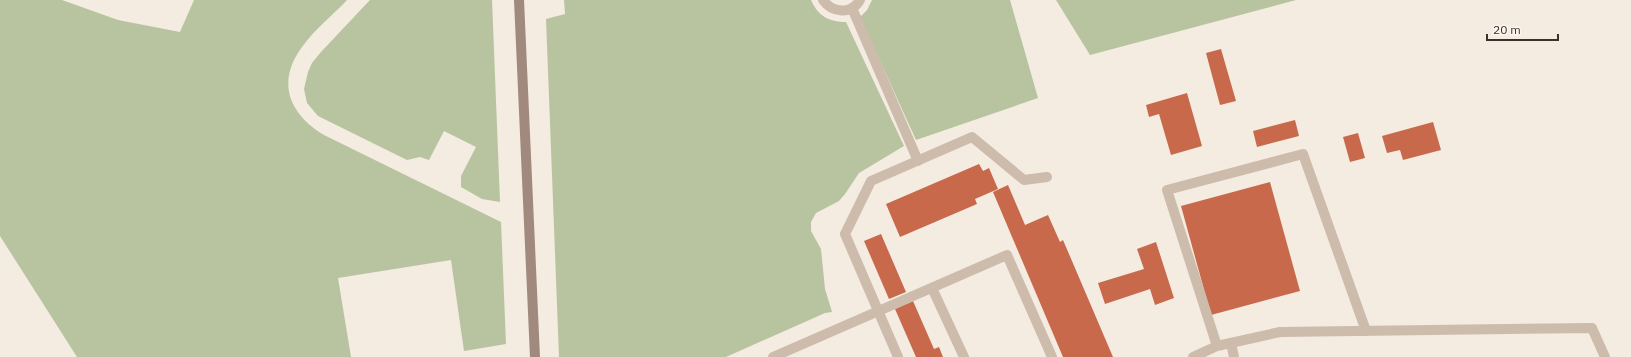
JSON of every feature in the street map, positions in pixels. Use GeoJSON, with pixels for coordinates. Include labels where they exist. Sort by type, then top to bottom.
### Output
{"type":"FeatureCollection","features":[{"type":"Feature","properties":{"kind":"main road"},"geometry":{"type":"LineString","coordinates":[[519,0],[535,357]]}},
{"type":"Feature","properties":{"kind":"lane"},"geometry":{"type":"LineString","coordinates":[[823,0],[831,8],[845,11],[852,8],[860,0]]}},
{"type":"Feature","properties":{"kind":"lane"},"geometry":{"type":"LineString","coordinates":[[852,8],[918,160]]}},
{"type":"Feature","properties":{"kind":"lane"},"geometry":{"type":"LineString","coordinates":[[898,357],[845,234],[871,181],[972,137],[1024,180],[1047,177]]}},
{"type":"Feature","properties":{"kind":"lane"},"geometry":{"type":"LineString","coordinates":[[1217,346],[1167,190],[1303,154],[1366,331]]}},
{"type":"Feature","properties":{"kind":"lane"},"geometry":{"type":"LineString","coordinates":[[773,357],[1007,255],[1052,357]]}},
{"type":"Feature","properties":{"kind":"lane"},"geometry":{"type":"LineString","coordinates":[[932,288],[964,357]]}},
{"type":"Feature","properties":{"kind":"lane"},"geometry":{"type":"LineString","coordinates":[[1192,357],[1217,346],[1280,332],[1592,328],[1605,357]]}},
{"type":"Feature","properties":{"kind":"lane"},"geometry":{"type":"LineString","coordinates":[[1231,343],[1234,357]]}},
{"type":"Feature","properties":{"kind":"green space"},"geometry":{"type":"Polygon","coordinates":[[[0,0],[62,0],[118,20],[180,32],[194,0],[347,0],[312,35],[294,60],[288,85],[290,96],[295,107],[312,127],[324,135],[501,222],[506,344],[464,351],[451,260],[338,278],[351,357],[77,357],[0,236],[0,0]]]}},
{"type":"Feature","properties":{"kind":"green space"},"geometry":{"type":"Polygon","coordinates":[[[370,0],[492,0],[500,202],[482,199],[461,187],[461,176],[476,147],[444,131],[429,160],[420,157],[407,160],[318,116],[307,103],[304,89],[312,63],[370,0]]]}},
{"type":"Feature","properties":{"kind":"green space"},"geometry":{"type":"Polygon","coordinates":[[[564,0],[811,0],[817,10],[825,17],[834,21],[846,22],[904,146],[859,173],[839,201],[816,213],[811,222],[811,231],[821,249],[825,289],[832,312],[825,313],[726,357],[559,357],[546,19],[565,14],[564,0]]]}},
{"type":"Feature","properties":{"kind":"green space"},"geometry":{"type":"Polygon","coordinates":[[[872,0],[1010,0],[1038,98],[916,140],[860,17],[867,10],[872,0]]]}},
{"type":"Feature","properties":{"kind":"green space"},"geometry":{"type":"Polygon","coordinates":[[[1056,0],[1296,0],[1090,55],[1056,0]]]}},
{"type":"Feature","properties":{"kind":"building"},"geometry":{"type":"Polygon","coordinates":[[[1221,49],[1236,101],[1220,105],[1206,53],[1221,49]]]}},
{"type":"Feature","properties":{"kind":"building"},"geometry":{"type":"Polygon","coordinates":[[[1187,93],[1202,146],[1171,155],[1159,114],[1149,117],[1146,105],[1187,93]]]}},
{"type":"Feature","properties":{"kind":"building"},"geometry":{"type":"Polygon","coordinates":[[[1295,120],[1299,136],[1257,147],[1253,131],[1295,120]]]}},
{"type":"Feature","properties":{"kind":"building"},"geometry":{"type":"Polygon","coordinates":[[[1433,122],[1441,150],[1403,160],[1400,150],[1387,153],[1382,136],[1433,122]]]}},
{"type":"Feature","properties":{"kind":"building"},"geometry":{"type":"Polygon","coordinates":[[[1358,133],[1365,158],[1350,162],[1343,137],[1358,133]]]}},
{"type":"Feature","properties":{"kind":"building"},"geometry":{"type":"Polygon","coordinates":[[[979,164],[983,171],[989,168],[998,189],[975,199],[977,204],[900,237],[886,204],[979,164]]]}},
{"type":"Feature","properties":{"kind":"building"},"geometry":{"type":"Polygon","coordinates":[[[1270,182],[1300,291],[1211,315],[1181,206],[1270,182]]]}},
{"type":"Feature","properties":{"kind":"building"},"geometry":{"type":"Polygon","coordinates":[[[1008,185],[1025,225],[1048,215],[1060,242],[1063,240],[1113,357],[1063,357],[993,192],[1008,185]]]}},
{"type":"Feature","properties":{"kind":"building"},"geometry":{"type":"Polygon","coordinates":[[[881,234],[906,292],[889,299],[864,241],[881,234]]]}},
{"type":"Feature","properties":{"kind":"building"},"geometry":{"type":"Polygon","coordinates":[[[1156,242],[1174,298],[1155,305],[1150,289],[1105,304],[1098,283],[1144,269],[1137,249],[1156,242]]]}},
{"type":"Feature","properties":{"kind":"building"},"geometry":{"type":"Polygon","coordinates":[[[913,301],[934,349],[939,347],[943,357],[916,357],[895,309],[913,301]]]}}]}
